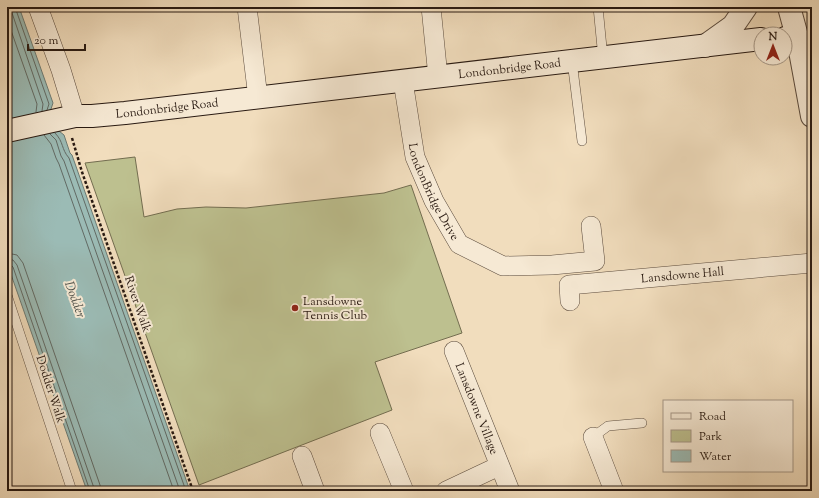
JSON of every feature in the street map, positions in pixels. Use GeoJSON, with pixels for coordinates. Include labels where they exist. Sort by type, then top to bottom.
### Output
{"type":"FeatureCollection","features":[{"type":"Feature","properties":{"kind":"main road"},"geometry":{"type":"LineString","coordinates":[[705,46],[733,26],[746,7]]}},
{"type":"Feature","properties":{"kind":"main road"},"geometry":{"type":"LineString","coordinates":[[790,7],[812,116]]}},
{"type":"Feature","properties":{"kind":"main road","name":"Londonbridge Road"},"geometry":{"type":"LineString","coordinates":[[7,131],[67,123],[92,116],[753,40]]}},
{"type":"Feature","properties":{"kind":"street"},"geometry":{"type":"LineString","coordinates":[[38,7],[61,70],[67,123]]}},
{"type":"Feature","properties":{"kind":"street"},"geometry":{"type":"LineString","coordinates":[[248,7],[258,98]]}},
{"type":"Feature","properties":{"kind":"street"},"geometry":{"type":"LineString","coordinates":[[431,7],[438,77]]}},
{"type":"Feature","properties":{"kind":"street","name":"LondonBridge Drive"},"geometry":{"type":"LineString","coordinates":[[403,81],[415,156],[434,201],[459,244],[502,266],[595,262],[591,226]]}},
{"type":"Feature","properties":{"kind":"street","name":"Lansdowne Hall"},"geometry":{"type":"LineString","coordinates":[[570,301],[569,286],[812,263]]}},
{"type":"Feature","properties":{"kind":"street","name":"Lansdowne Village"},"geometry":{"type":"LineString","coordinates":[[454,351],[510,491]]}},
{"type":"Feature","properties":{"kind":"street"},"geometry":{"type":"LineString","coordinates":[[380,433],[404,491]]}},
{"type":"Feature","properties":{"kind":"street"},"geometry":{"type":"LineString","coordinates":[[593,437],[614,491]]}},
{"type":"Feature","properties":{"kind":"street"},"geometry":{"type":"LineString","coordinates":[[302,456],[315,491]]}},
{"type":"Feature","properties":{"kind":"street","name":"Lansdowne Village"},"geometry":{"type":"LineString","coordinates":[[446,491],[499,466]]}},
{"type":"Feature","properties":{"kind":"lane"},"geometry":{"type":"LineString","coordinates":[[598,7],[603,58]]}},
{"type":"Feature","properties":{"kind":"lane"},"geometry":{"type":"LineString","coordinates":[[572,61],[582,141]]}},
{"type":"Feature","properties":{"kind":"lane","name":"Dodder Walk"},"geometry":{"type":"LineString","coordinates":[[7,295],[72,491]]}},
{"type":"Feature","properties":{"kind":"lane"},"geometry":{"type":"LineString","coordinates":[[593,437],[608,426],[642,423]]}},
{"type":"Feature","properties":{"kind":"path","name":"River Walk"},"geometry":{"type":"LineString","coordinates":[[67,123],[85,180],[193,491]]}},
{"type":"Feature","properties":{"kind":"green space","name":"Lansdowne Tennis Club"},"geometry":{"type":"Polygon","coordinates":[[[135,157],[144,217],[177,209],[206,207],[246,208],[384,193],[411,185],[462,333],[375,362],[392,410],[199,485],[85,163],[135,157]]]}},
{"type":"Feature","properties":{"kind":"water","name":"Dodder"},"geometry":{"type":"Polygon","coordinates":[[[7,7],[19,7],[53,103],[51,109],[59,131],[64,135],[72,155],[190,491],[87,491],[7,263],[7,7]]]}},
{"type":"Feature","properties":{"kind":"place","name":"Lansdowne Tennis Club"},"geometry":{"type":"Point","coordinates":[295,308]}}]}
